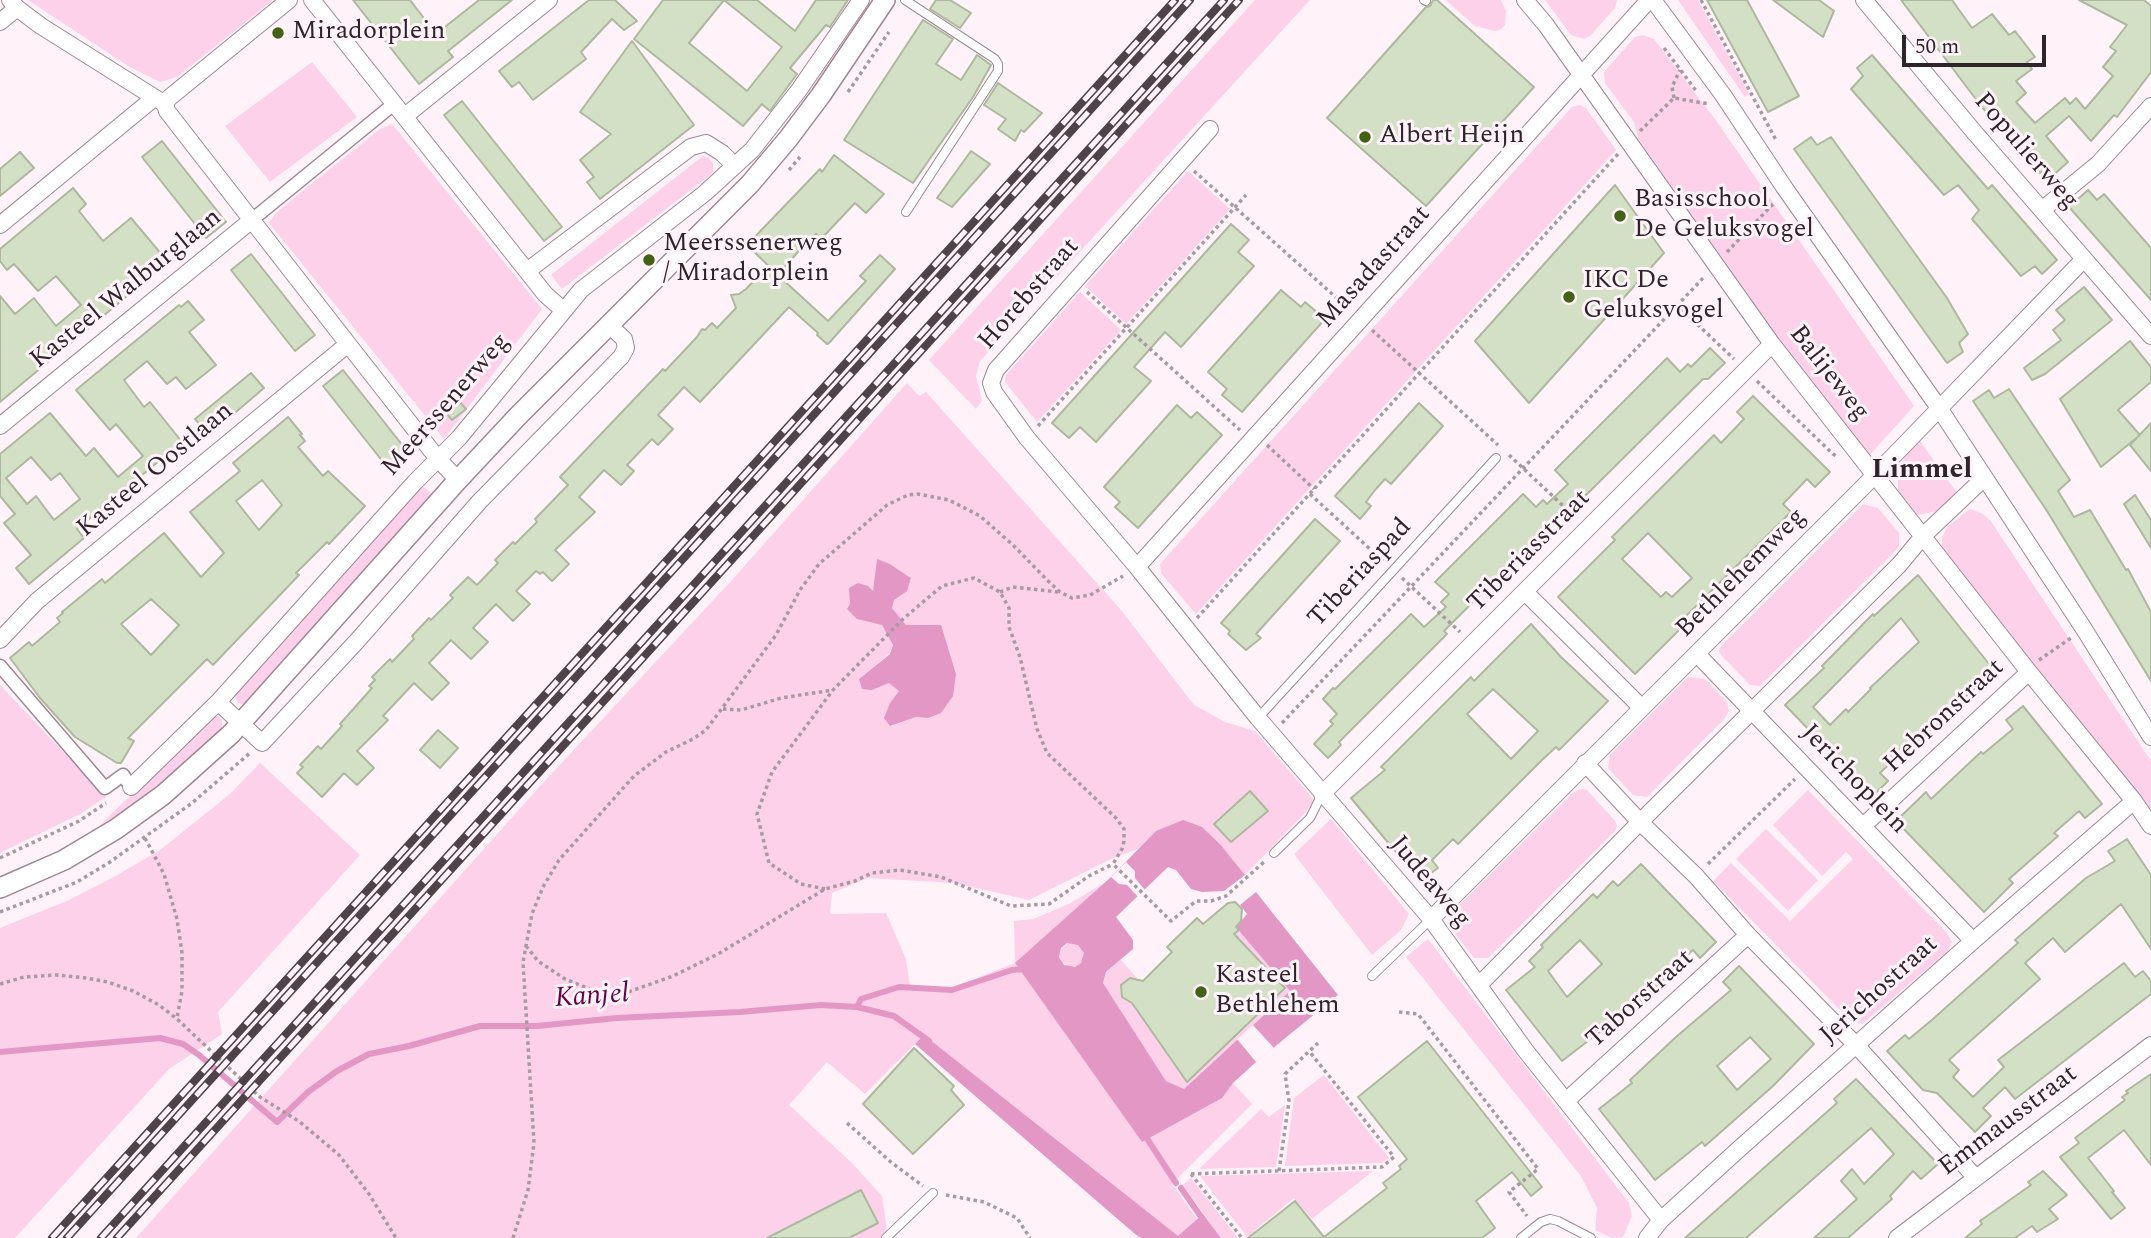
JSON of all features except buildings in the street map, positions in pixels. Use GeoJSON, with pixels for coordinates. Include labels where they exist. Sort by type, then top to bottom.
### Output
{"type":"FeatureCollection","features":[{"type":"Feature","properties":{"kind":"street"},"geometry":{"type":"LineString","coordinates":[[0,225],[160,101],[169,98],[289,0]]}},
{"type":"Feature","properties":{"kind":"street"},"geometry":{"type":"LineString","coordinates":[[312,0],[545,294],[564,310]]}},
{"type":"Feature","properties":{"kind":"street"},"geometry":{"type":"LineString","coordinates":[[253,219],[549,0]]}},
{"type":"Feature","properties":{"kind":"street","name":"Meerssenerweg"},"geometry":{"type":"LineString","coordinates":[[131,787],[218,702],[491,401],[587,285],[705,193],[751,150],[799,90],[861,0]]}},
{"type":"Feature","properties":{"kind":"street"},"geometry":{"type":"LineString","coordinates":[[0,888],[73,856],[125,823],[182,779],[242,723],[458,480],[708,228],[788,139],[885,0]]}},
{"type":"Feature","properties":{"kind":"street"},"geometry":{"type":"LineString","coordinates":[[1525,0],[1546,25],[1581,77]]}},
{"type":"Feature","properties":{"kind":"street"},"geometry":{"type":"LineString","coordinates":[[1651,0],[1723,95],[1939,408],[2084,629],[2151,737]]}},
{"type":"Feature","properties":{"kind":"street","name":"Masadastraat"},"geometry":{"type":"LineString","coordinates":[[1136,567],[1651,0]]}},
{"type":"Feature","properties":{"kind":"street","name":"Populierweg"},"geometry":{"type":"LineString","coordinates":[[1864,0],[2151,336]]}},
{"type":"Feature","properties":{"kind":"street"},"geometry":{"type":"LineString","coordinates":[[0,22],[13,4],[160,101],[438,459],[458,480]]}},
{"type":"Feature","properties":{"kind":"street","name":"Balijeweg"},"geometry":{"type":"LineString","coordinates":[[1581,77],[1772,344],[2151,826]]}},
{"type":"Feature","properties":{"kind":"street"},"geometry":{"type":"LineString","coordinates":[[2043,209],[2098,164],[2151,106]]}},
{"type":"Feature","properties":{"kind":"street","name":"Horebstraat"},"geometry":{"type":"LineString","coordinates":[[1136,567],[1027,438],[997,399],[991,383],[993,376],[1210,129]]}},
{"type":"Feature","properties":{"kind":"street"},"geometry":{"type":"LineString","coordinates":[[527,271],[691,147],[706,143],[735,166]]}},
{"type":"Feature","properties":{"kind":"street","name":"Kasteel Walburglaan"},"geometry":{"type":"LineString","coordinates":[[0,426],[253,219]]}},
{"type":"Feature","properties":{"kind":"street","name":"Bethlehemweg"},"geometry":{"type":"LineString","coordinates":[[1431,919],[1875,475],[2084,259]]}},
{"type":"Feature","properties":{"kind":"street"},"geometry":{"type":"LineString","coordinates":[[218,702],[262,743],[358,641],[479,502],[621,357],[626,348],[624,340],[609,325]]}},
{"type":"Feature","properties":{"kind":"street","name":"Kasteel Oostlaan"},"geometry":{"type":"LineString","coordinates":[[0,640],[37,601],[348,344]]}},
{"type":"Feature","properties":{"kind":"street","name":"Tiberiasstraat"},"geometry":{"type":"LineString","coordinates":[[1321,794],[1772,344]]}},
{"type":"Feature","properties":{"kind":"street"},"geometry":{"type":"LineString","coordinates":[[1479,985],[1899,565],[1924,535],[1984,478]]}},
{"type":"Feature","properties":{"kind":"street","name":"Judeaweg"},"geometry":{"type":"LineString","coordinates":[[1136,567],[1321,794],[1431,919],[1525,1050],[1661,1220]]}},
{"type":"Feature","properties":{"kind":"street"},"geometry":{"type":"LineString","coordinates":[[1525,592],[1641,707]]}},
{"type":"Feature","properties":{"kind":"street","name":"Jerichoplein"},"geometry":{"type":"LineString","coordinates":[[1697,653],[1973,941]]}},
{"type":"Feature","properties":{"kind":"street"},"geometry":{"type":"LineString","coordinates":[[0,666],[105,788],[123,775],[131,787]]}},
{"type":"Feature","properties":{"kind":"street","name":"Hebronstraat"},"geometry":{"type":"LineString","coordinates":[[1863,826],[2029,672]]}},
{"type":"Feature","properties":{"kind":"street"},"geometry":{"type":"LineString","coordinates":[[1586,763],[1640,822],[1696,876],[1748,935],[1857,1045],[1976,1178]]}},
{"type":"Feature","properties":{"kind":"street","name":"Jerichostraat"},"geometry":{"type":"LineString","coordinates":[[1661,1220],[2134,801]]}},
{"type":"Feature","properties":{"kind":"street","name":"Taborstraat"},"geometry":{"type":"LineString","coordinates":[[1566,1101],[1748,935]]}},
{"type":"Feature","properties":{"kind":"street","name":"Emmausstraat"},"geometry":{"type":"LineString","coordinates":[[1898,1238],[2151,1045]]}},
{"type":"Feature","properties":{"kind":"street"},"geometry":{"type":"LineString","coordinates":[[1647,1238],[1661,1220]]}},
{"type":"Feature","properties":{"kind":"lane"},"geometry":{"type":"LineString","coordinates":[[905,0],[995,59],[998,64],[998,71],[906,212]]}},
{"type":"Feature","properties":{"kind":"lane","name":"Tiberiaspad"},"geometry":{"type":"LineString","coordinates":[[1258,718],[1496,458]]}},
{"type":"Feature","properties":{"kind":"lane"},"geometry":{"type":"LineString","coordinates":[[1274,853],[1310,818],[1321,794]]}},
{"type":"Feature","properties":{"kind":"lane"},"geometry":{"type":"LineString","coordinates":[[1372,976],[1431,919]]}},
{"type":"Feature","properties":{"kind":"lane"},"geometry":{"type":"LineString","coordinates":[[886,1238],[933,1193]]}},
{"type":"Feature","properties":{"kind":"lane"},"geometry":{"type":"LineString","coordinates":[[1521,1238],[1545,1220],[1555,1219],[1591,1238]]}},
{"type":"Feature","properties":{"kind":"path"},"geometry":{"type":"LineString","coordinates":[[1702,0],[1779,146]]}},
{"type":"Feature","properties":{"kind":"path"},"geometry":{"type":"LineString","coordinates":[[1661,43],[1707,105],[1674,98]]}},
{"type":"Feature","properties":{"kind":"path"},"geometry":{"type":"LineString","coordinates":[[1674,98],[1672,87],[1680,70]]}},
{"type":"Feature","properties":{"kind":"path"},"geometry":{"type":"LineString","coordinates":[[1186,630],[1628,142],[1674,98]]}},
{"type":"Feature","properties":{"kind":"path"},"geometry":{"type":"LineString","coordinates":[[1182,160],[1420,373]]}},
{"type":"Feature","properties":{"kind":"path"},"geometry":{"type":"LineString","coordinates":[[1272,734],[1775,202],[1777,192],[1784,187]]}},
{"type":"Feature","properties":{"kind":"path"},"geometry":{"type":"LineString","coordinates":[[1027,438],[1246,195]]}},
{"type":"Feature","properties":{"kind":"path"},"geometry":{"type":"LineString","coordinates":[[1075,281],[1314,489]]}},
{"type":"Feature","properties":{"kind":"path"},"geometry":{"type":"LineString","coordinates":[[1677,304],[1833,454],[1843,459]]}},
{"type":"Feature","properties":{"kind":"path"},"geometry":{"type":"LineString","coordinates":[[513,1238],[528,1189],[534,1143],[525,1008],[525,944],[532,914],[543,887],[559,860],[634,776],[666,752],[706,730],[776,635],[800,590],[819,565],[887,505],[908,495],[918,494],[939,497],[980,516],[1060,593]]}},
{"type":"Feature","properties":{"kind":"path"},"geometry":{"type":"LineString","coordinates":[[525,944],[538,961],[565,979],[602,994],[617,996],[673,976],[718,954],[825,889],[872,873],[901,870],[941,877],[1011,906],[1049,904],[1089,876],[1113,864],[1122,849],[1124,829],[1108,808],[1047,753],[1037,729],[1020,657],[1009,627],[1009,608],[1000,592],[974,578],[942,586],[903,619],[833,690],[772,772],[757,814],[769,863],[800,884],[825,889]]}},
{"type":"Feature","properties":{"kind":"path"},"geometry":{"type":"LineString","coordinates":[[1000,592],[1013,587],[1060,593],[1072,598],[1090,595],[1114,582]]}},
{"type":"Feature","properties":{"kind":"path"},"geometry":{"type":"LineString","coordinates":[[2029,672],[2036,662],[2084,629]]}},
{"type":"Feature","properties":{"kind":"path"},"geometry":{"type":"LineString","coordinates":[[723,709],[741,710],[782,698],[833,690]]}},
{"type":"Feature","properties":{"kind":"path"},"geometry":{"type":"LineString","coordinates":[[1696,876],[1807,767]]}},
{"type":"Feature","properties":{"kind":"path"},"geometry":{"type":"LineString","coordinates":[[0,858],[79,821],[131,787]]}},
{"type":"Feature","properties":{"kind":"path"},"geometry":{"type":"LineString","coordinates":[[145,838],[164,874],[177,919],[182,953],[182,991],[177,1019]]}},
{"type":"Feature","properties":{"kind":"path"},"geometry":{"type":"LineString","coordinates":[[1113,864],[1171,921],[1196,901],[1211,901],[1226,896],[1274,853]]}},
{"type":"Feature","properties":{"kind":"path"},"geometry":{"type":"LineString","coordinates":[[0,984],[24,978],[57,975],[108,982],[159,1005],[260,1097],[300,1122],[339,1155],[369,1194],[396,1238]]}},
{"type":"Feature","properties":{"kind":"path"},"geometry":{"type":"LineString","coordinates":[[1399,1012],[1418,1014],[1538,1169],[1509,1192],[1535,1227]]}},
{"type":"Feature","properties":{"kind":"path"},"geometry":{"type":"LineString","coordinates":[[1279,1171],[1289,1101],[1284,1073],[1318,1043]]}},
{"type":"Feature","properties":{"kind":"path"},"geometry":{"type":"LineString","coordinates":[[1242,1238],[1191,1174],[1382,1167],[1395,1157],[1309,1051]]}},
{"type":"Feature","properties":{"kind":"shaded area"},"geometry":{"type":"Polygon","coordinates":[[[28,0],[273,0],[177,77],[160,82],[128,66],[28,0]]]}},
{"type":"Feature","properties":{"kind":"shaded area"},"geometry":{"type":"Polygon","coordinates":[[[1255,0],[1310,0],[980,361],[976,376],[982,401],[976,409],[929,360],[1255,0]]]}},
{"type":"Feature","properties":{"kind":"shaded area"},"geometry":{"type":"Polygon","coordinates":[[[1446,0],[1501,0],[1506,11],[1505,25],[1495,31],[1475,26],[1446,0]]]}},
{"type":"Feature","properties":{"kind":"shaded area"},"geometry":{"type":"Polygon","coordinates":[[[1545,0],[1617,0],[1615,8],[1590,36],[1584,39],[1571,35],[1545,0]]]}},
{"type":"Feature","properties":{"kind":"shaded area"},"geometry":{"type":"Polygon","coordinates":[[[1678,0],[1698,0],[1749,94],[1745,97],[1678,0]]]}},
{"type":"Feature","properties":{"kind":"shaded area"},"geometry":{"type":"Polygon","coordinates":[[[1643,35],[1654,39],[1717,122],[1914,406],[1867,458],[1784,346],[1639,140],[1634,122],[1605,83],[1604,72],[1635,37],[1643,35]]]}},
{"type":"Feature","properties":{"kind":"shaded area"},"geometry":{"type":"Polygon","coordinates":[[[312,62],[357,117],[270,182],[225,126],[312,62]]]}},
{"type":"Feature","properties":{"kind":"shaded area"},"geometry":{"type":"Polygon","coordinates":[[[1580,105],[1586,108],[1616,150],[1196,614],[1161,573],[1160,564],[1572,107],[1580,105]]]}},
{"type":"Feature","properties":{"kind":"shaded area"},"geometry":{"type":"Polygon","coordinates":[[[392,124],[542,309],[444,439],[269,223],[276,213],[300,193],[380,129],[392,124]]]}},
{"type":"Feature","properties":{"kind":"shaded area"},"geometry":{"type":"Polygon","coordinates":[[[703,156],[713,163],[713,172],[710,175],[562,289],[551,275],[703,156]]]}},
{"type":"Feature","properties":{"kind":"shaded area"},"geometry":{"type":"Polygon","coordinates":[[[1188,171],[1230,209],[1126,324],[1085,286],[1188,171]]]}},
{"type":"Feature","properties":{"kind":"shaded area"},"geometry":{"type":"Polygon","coordinates":[[[1080,292],[1121,330],[1037,422],[1005,382],[1006,375],[1080,292]]]}},
{"type":"Feature","properties":{"kind":"shaded area"},"geometry":{"type":"Polygon","coordinates":[[[907,383],[919,396],[926,392],[1121,610],[1194,705],[1225,722],[1255,731],[1314,800],[1306,812],[1245,875],[1202,827],[1156,831],[1142,847],[1109,860],[1029,900],[955,883],[868,878],[832,893],[830,914],[886,913],[906,959],[910,986],[942,992],[1015,963],[1014,921],[1033,919],[1069,904],[1104,883],[1016,964],[1142,1142],[1221,1098],[1233,1083],[1252,1104],[1172,1184],[1197,1219],[1178,1237],[924,1035],[865,1094],[827,1062],[789,1105],[852,1163],[882,1196],[888,1238],[136,1238],[542,784],[732,580],[907,383]],[[877,560],[873,592],[850,604],[847,609],[882,625],[893,645],[890,653],[859,679],[872,690],[889,683],[900,691],[890,703],[891,726],[916,717],[928,718],[906,625],[892,608],[894,600],[911,578],[890,564],[877,560]]]}},
{"type":"Feature","properties":{"kind":"shaded area"},"geometry":{"type":"Polygon","coordinates":[[[1920,441],[1957,493],[1938,511],[1917,515],[1904,504],[1898,489],[1898,471],[1907,452],[1920,441]]]}},
{"type":"Feature","properties":{"kind":"shaded area"},"geometry":{"type":"Polygon","coordinates":[[[422,486],[432,494],[246,705],[238,703],[234,694],[422,486]]]}},
{"type":"Feature","properties":{"kind":"shaded area"},"geometry":{"type":"Polygon","coordinates":[[[1863,504],[1878,508],[1899,533],[1899,547],[1760,686],[1750,685],[1721,655],[1719,650],[1722,645],[1863,504]]]}},
{"type":"Feature","properties":{"kind":"shaded area"},"geometry":{"type":"Polygon","coordinates":[[[1970,509],[1990,520],[2151,761],[2151,813],[1942,550],[1942,538],[1947,527],[1970,509]]]}},
{"type":"Feature","properties":{"kind":"shaded area"},"geometry":{"type":"Polygon","coordinates":[[[877,559],[911,578],[907,591],[894,600],[892,608],[906,625],[941,625],[956,674],[953,696],[941,713],[928,718],[916,717],[890,726],[884,718],[899,691],[889,683],[872,690],[862,689],[859,679],[890,654],[893,645],[882,625],[857,619],[847,609],[850,604],[849,588],[858,583],[873,591],[877,559]]]}},
{"type":"Feature","properties":{"kind":"shaded area"},"geometry":{"type":"Polygon","coordinates":[[[1688,677],[1705,679],[1727,702],[1729,711],[1647,797],[1633,795],[1608,768],[1610,755],[1688,677]]]}},
{"type":"Feature","properties":{"kind":"shaded area"},"geometry":{"type":"Polygon","coordinates":[[[0,685],[106,797],[80,814],[0,853],[0,685]]]}},
{"type":"Feature","properties":{"kind":"shaded area"},"geometry":{"type":"Polygon","coordinates":[[[218,716],[222,720],[222,728],[137,803],[99,826],[212,717],[218,716]]]}},
{"type":"Feature","properties":{"kind":"shaded area"},"geometry":{"type":"Polygon","coordinates":[[[260,763],[360,855],[218,1012],[222,1034],[169,1069],[15,1238],[0,1238],[0,928],[69,900],[160,850],[230,794],[260,763]]]}},
{"type":"Feature","properties":{"kind":"shaded area"},"geometry":{"type":"Polygon","coordinates":[[[1587,790],[1615,821],[1615,831],[1488,958],[1474,958],[1449,926],[1452,912],[1574,792],[1587,790]]]}},
{"type":"Feature","properties":{"kind":"shaded area"},"geometry":{"type":"Polygon","coordinates":[[[1808,790],[1947,933],[1952,942],[1948,951],[1862,1024],[1850,1020],[1713,881],[1731,863],[1790,921],[1853,859],[1846,852],[1822,876],[1773,825],[1808,790]]]}},
{"type":"Feature","properties":{"kind":"shaded area"},"geometry":{"type":"Polygon","coordinates":[[[1331,819],[1409,914],[1401,930],[1372,955],[1294,854],[1331,819]]]}},
{"type":"Feature","properties":{"kind":"shaded area"},"geometry":{"type":"Polygon","coordinates":[[[1183,820],[1202,827],[1245,875],[1224,891],[1202,892],[1191,889],[1176,870],[1168,867],[1116,917],[1133,940],[1133,949],[1106,972],[1103,983],[1166,1081],[1184,1089],[1290,991],[1236,927],[1247,914],[1240,905],[1256,892],[1338,995],[1256,1062],[1233,1083],[1222,1098],[1142,1142],[1015,963],[1111,877],[1156,831],[1183,820]],[[1067,943],[1061,948],[1059,957],[1064,965],[1075,967],[1081,963],[1084,953],[1078,945],[1067,943]]]}},
{"type":"Feature","properties":{"kind":"shaded area"},"geometry":{"type":"Polygon","coordinates":[[[1766,829],[1818,880],[1788,911],[1736,859],[1766,829]]]}},
{"type":"Feature","properties":{"kind":"shaded area"},"geometry":{"type":"Polygon","coordinates":[[[1239,930],[1290,991],[1184,1089],[1166,1081],[1103,983],[1106,973],[1120,959],[1137,978],[1130,978],[1122,984],[1122,997],[1132,1003],[1187,1082],[1285,989],[1234,934],[1239,930]]]}},
{"type":"Feature","properties":{"kind":"shaded area"},"geometry":{"type":"Polygon","coordinates":[[[1428,939],[1629,1203],[1632,1216],[1623,1237],[1612,1238],[1595,1230],[1597,1208],[1581,1176],[1406,957],[1428,939]]]}},
{"type":"Feature","properties":{"kind":"shaded area"},"geometry":{"type":"Polygon","coordinates":[[[1072,943],[1081,946],[1084,955],[1081,964],[1072,967],[1063,964],[1060,955],[1063,946],[1072,943]]]}},
{"type":"Feature","properties":{"kind":"shaded area"},"geometry":{"type":"Polygon","coordinates":[[[924,1035],[1178,1236],[1203,1214],[1221,1238],[1141,1238],[1135,1234],[915,1044],[924,1035]]]}},
{"type":"Feature","properties":{"kind":"shaded area"},"geometry":{"type":"Polygon","coordinates":[[[1324,1075],[1389,1158],[1382,1163],[1285,1166],[1294,1098],[1324,1075]]]}},
{"type":"Feature","properties":{"kind":"shaded area"},"geometry":{"type":"Polygon","coordinates":[[[1285,1105],[1276,1167],[1199,1169],[1261,1109],[1269,1117],[1285,1105]]]}},
{"type":"Feature","properties":{"kind":"shaded area"},"geometry":{"type":"Polygon","coordinates":[[[1373,1171],[1312,1219],[1294,1198],[1254,1231],[1259,1238],[1248,1238],[1200,1176],[1373,1171]]]}},
{"type":"Feature","properties":{"kind":"shaded area"},"geometry":{"type":"Polygon","coordinates":[[[1191,1178],[1238,1238],[1221,1238],[1183,1185],[1191,1178]]]}},
{"type":"Feature","properties":{"kind":"pier"},"geometry":{"type":"Polygon","coordinates":[[[1126,862],[1135,871],[1135,878],[1145,890],[1138,897],[1127,885],[1119,884],[1111,877],[1126,862]]]}},
{"type":"Feature","properties":{"kind":"pier"},"geometry":{"type":"Polygon","coordinates":[[[1253,1025],[1274,1048],[1256,1062],[1237,1039],[1253,1025]]]}},
{"type":"Feature","properties":{"kind":"waterway"},"geometry":{"type":"LineString","coordinates":[[857,1007],[861,999],[899,987],[952,990],[1012,970],[1027,969]]}},
{"type":"Feature","properties":{"kind":"waterway","name":"Kanjel"},"geometry":{"type":"LineString","coordinates":[[0,1052],[160,1038],[183,1044],[199,1055],[277,1122],[308,1092],[337,1071],[369,1054],[480,1026],[537,1026],[821,1005],[857,1007],[894,1016],[929,1041]]}},
{"type":"Feature","properties":{"kind":"waterway"},"geometry":{"type":"LineString","coordinates":[[1148,1132],[1146,1137],[1176,1183]]}},
{"type":"Feature","properties":{"kind":"waterway"},"geometry":{"type":"LineString","coordinates":[[1181,1188],[1204,1221]]}},
{"type":"Feature","properties":{"kind":"railway"},"geometry":{"type":"LineString","coordinates":[[52,1238],[1175,0]]}},
{"type":"Feature","properties":{"kind":"railway"},"geometry":{"type":"LineString","coordinates":[[67,1238],[1190,0]]}},
{"type":"Feature","properties":{"kind":"railway"},"geometry":{"type":"LineString","coordinates":[[101,1238],[1224,0]]}},
{"type":"Feature","properties":{"kind":"railway"},"geometry":{"type":"LineString","coordinates":[[117,1238],[1239,0]]}},
{"type":"Feature","properties":{"kind":"place","name":"Miradorplein"},"geometry":{"type":"Point","coordinates":[278,33]}},
{"type":"Feature","properties":{"kind":"place","name":"Albert Heijn"},"geometry":{"type":"Point","coordinates":[1365,137]}},
{"type":"Feature","properties":{"kind":"place","name":"Basisschool De Geluksvogel"},"geometry":{"type":"Point","coordinates":[1620,216]}},
{"type":"Feature","properties":{"kind":"place","name":"Meerssenerweg / Miradorplein"},"geometry":{"type":"Point","coordinates":[649,260]}},
{"type":"Feature","properties":{"kind":"place","name":"IKC De Geluksvogel"},"geometry":{"type":"Point","coordinates":[1569,297]}},
{"type":"Feature","properties":{"kind":"place","name":"Kasteel Bethlehem"},"geometry":{"type":"Point","coordinates":[1201,992]}},
{"type":"Feature","properties":{"kind":"district","name":"Limmel"},"geometry":{"type":"Point","coordinates":[1922,472]}}]}
